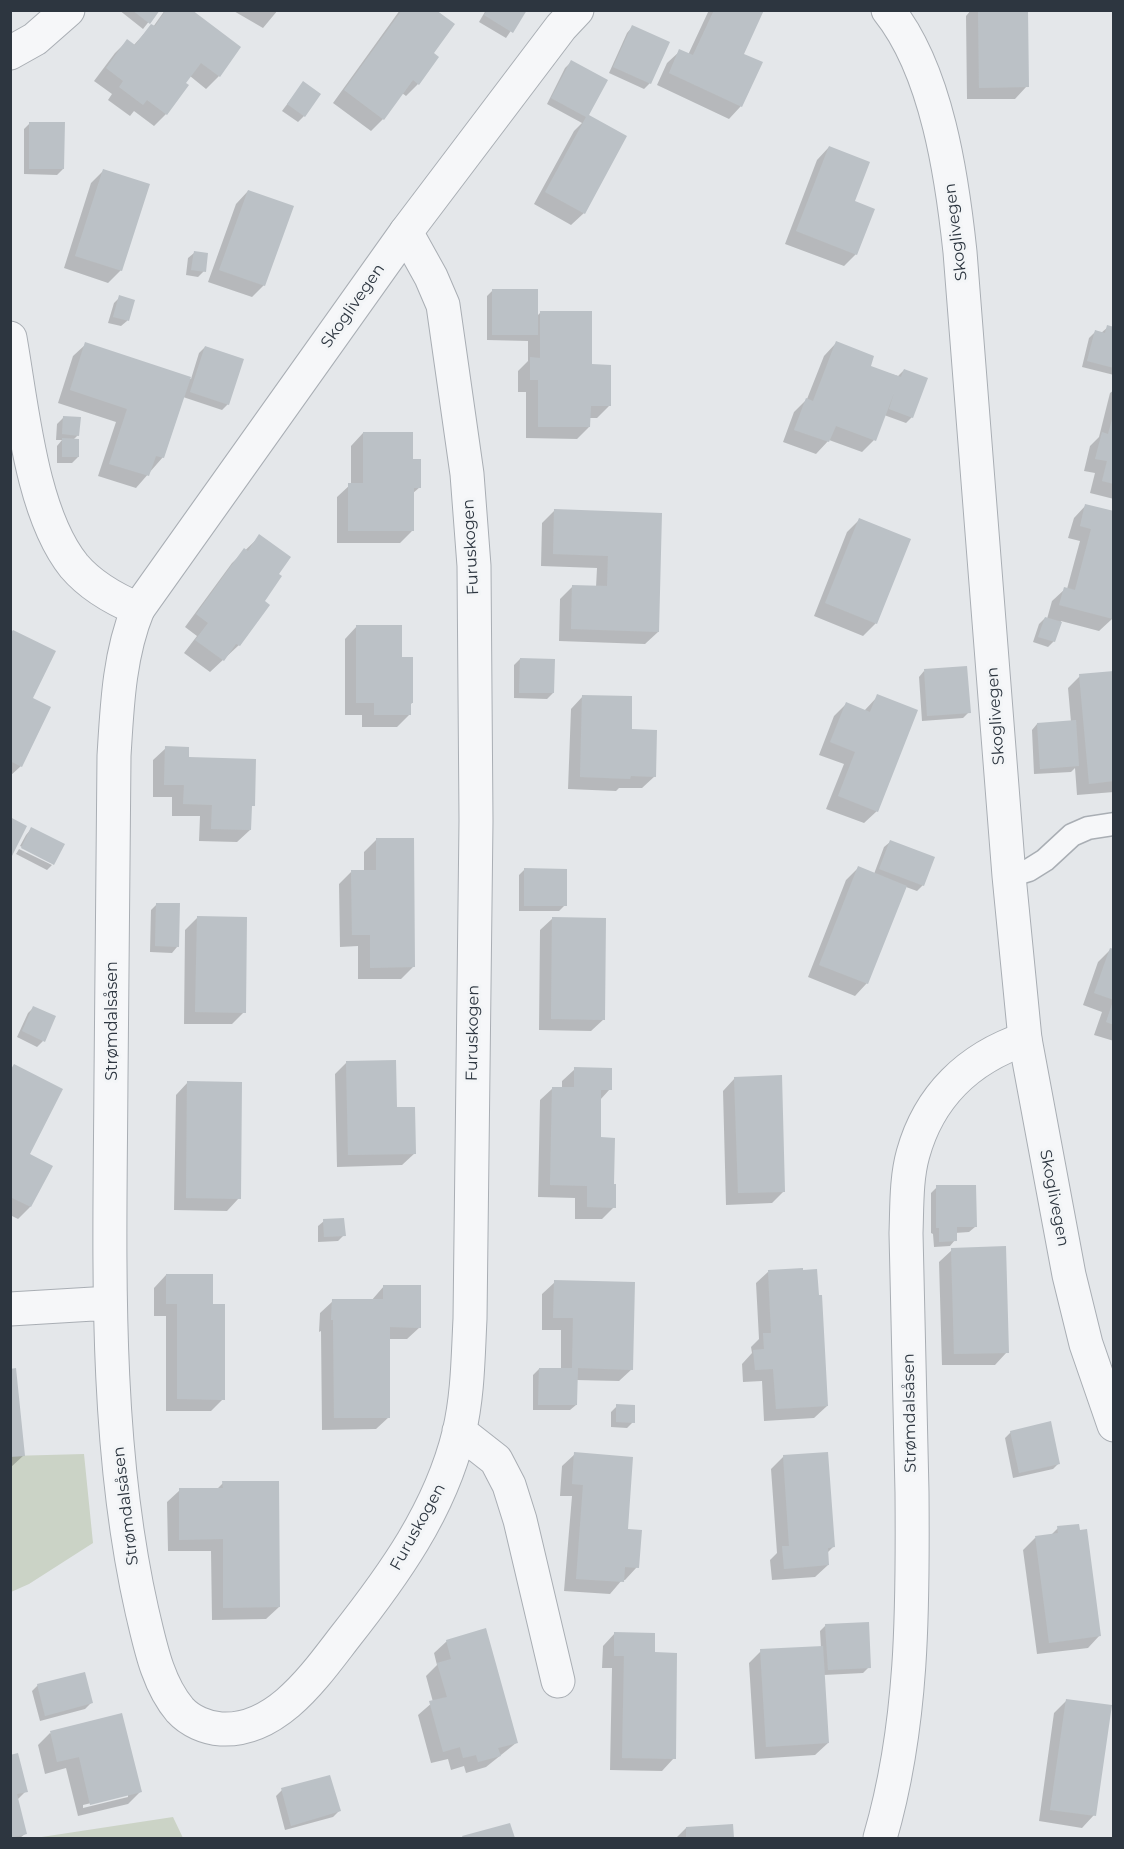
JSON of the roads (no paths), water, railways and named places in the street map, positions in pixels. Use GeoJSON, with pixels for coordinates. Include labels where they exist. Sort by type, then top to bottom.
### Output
{"type":"FeatureCollection","features":[{"type":"Feature","properties":{"kind":"street"},"geometry":{"type":"LineString","coordinates":[[10,53],[35,39],[68,10]]}},
{"type":"Feature","properties":{"kind":"street","name":"Skoglivegen"},"geometry":{"type":"LineString","coordinates":[[138,609],[406,232],[577,10]]}},
{"type":"Feature","properties":{"kind":"street","name":"Skoglivegen"},"geometry":{"type":"LineString","coordinates":[[888,10],[910,46],[938,118],[955,204],[1009,876],[1025,1039],[1069,1275],[1086,1344],[1113,1425]]}},
{"type":"Feature","properties":{"kind":"street","name":"Furuskogen"},"geometry":{"type":"LineString","coordinates":[[206,1727],[246,1728],[267,1719],[291,1699],[328,1659],[367,1608],[415,1538],[434,1504],[459,1431],[467,1383],[470,1319],[476,821],[474,566],[466,474],[443,305],[431,277],[406,232]]}},
{"type":"Feature","properties":{"kind":"street"},"geometry":{"type":"LineString","coordinates":[[10,338],[33,466],[45,512],[58,541],[75,566],[94,585],[115,599],[138,609]]}},
{"type":"Feature","properties":{"kind":"street","name":"Strømdalsåsen"},"geometry":{"type":"LineString","coordinates":[[138,609],[125,655],[117,704],[114,756],[110,1303],[120,1476],[134,1575],[152,1653],[168,1691],[182,1713],[206,1727]]}},
{"type":"Feature","properties":{"kind":"street","name":"Strømdalsåsen"},"geometry":{"type":"LineString","coordinates":[[880,1839],[892,1798],[901,1749],[909,1666],[913,1572],[906,1233],[912,1156],[923,1123],[952,1083],[976,1063],[1002,1047],[1025,1039]]}},
{"type":"Feature","properties":{"kind":"street"},"geometry":{"type":"LineString","coordinates":[[10,1309],[110,1303]]}},
{"type":"Feature","properties":{"kind":"street"},"geometry":{"type":"LineString","coordinates":[[459,1431],[496,1460],[509,1485],[520,1520],[558,1681]]}},
{"type":"Feature","properties":{"kind":"lane"},"geometry":{"type":"LineString","coordinates":[[1009,876],[1037,865],[1072,835],[1088,828],[1113,824]]}}]}
